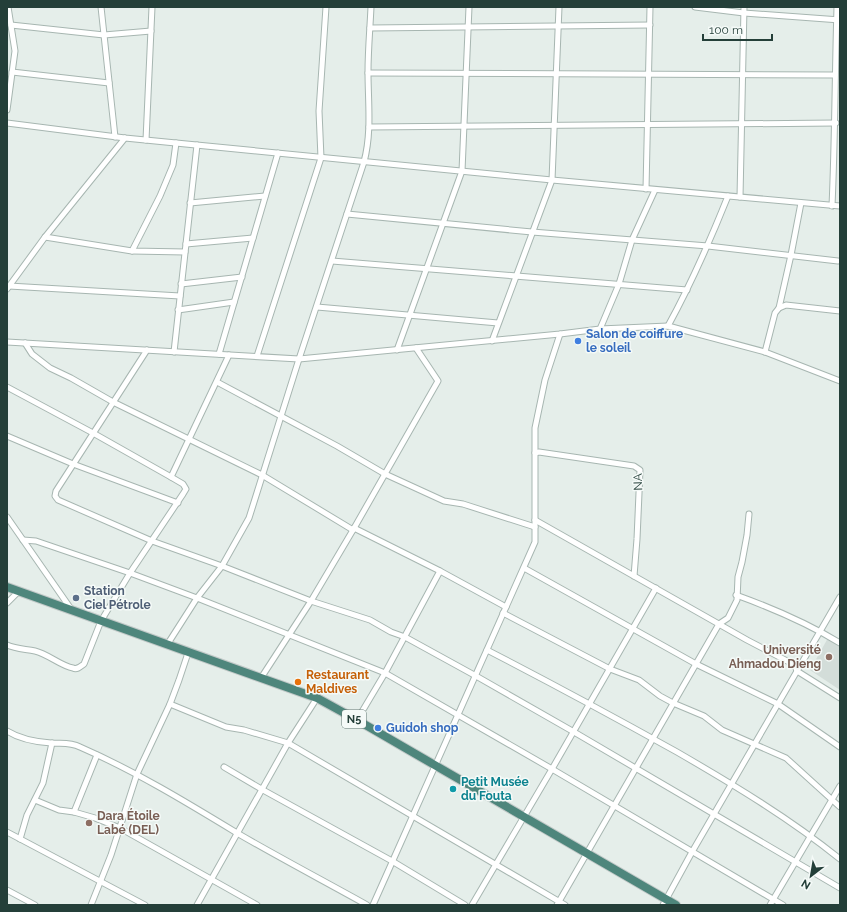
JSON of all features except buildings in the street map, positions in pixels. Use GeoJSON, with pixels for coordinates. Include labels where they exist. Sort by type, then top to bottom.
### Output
{"type":"FeatureCollection","features":[{"type":"Feature","properties":{"kind":"highway","name":"N5"},"geometry":{"type":"LineString","coordinates":[[7,587],[317,698],[587,853],[665,902],[676,905]]}},
{"type":"Feature","properties":{"kind":"street"},"geometry":{"type":"LineString","coordinates":[[7,110],[15,51],[8,7]]}},
{"type":"Feature","properties":{"kind":"street"},"geometry":{"type":"LineString","coordinates":[[101,7],[115,137]]}},
{"type":"Feature","properties":{"kind":"street"},"geometry":{"type":"LineString","coordinates":[[146,140],[152,7]]}},
{"type":"Feature","properties":{"kind":"street"},"geometry":{"type":"LineString","coordinates":[[257,356],[321,158],[319,111],[326,7]]}},
{"type":"Feature","properties":{"kind":"street"},"geometry":{"type":"LineString","coordinates":[[167,645],[197,598],[222,566],[249,518],[299,359],[348,214],[367,152],[369,127],[368,73],[371,7]]}},
{"type":"Feature","properties":{"kind":"street"},"geometry":{"type":"LineString","coordinates":[[397,350],[462,171],[468,7]]}},
{"type":"Feature","properties":{"kind":"street"},"geometry":{"type":"LineString","coordinates":[[492,341],[552,180],[559,7]]}},
{"type":"Feature","properties":{"kind":"street"},"geometry":{"type":"LineString","coordinates":[[646,189],[650,7]]}},
{"type":"Feature","properties":{"kind":"street"},"geometry":{"type":"LineString","coordinates":[[694,7],[744,10],[838,20]]}},
{"type":"Feature","properties":{"kind":"street"},"geometry":{"type":"LineString","coordinates":[[832,206],[836,123],[835,74],[838,20],[837,7]]}},
{"type":"Feature","properties":{"kind":"street"},"geometry":{"type":"LineString","coordinates":[[740,197],[744,10]]}},
{"type":"Feature","properties":{"kind":"street"},"geometry":{"type":"LineString","coordinates":[[11,25],[104,35],[151,31]]}},
{"type":"Feature","properties":{"kind":"street"},"geometry":{"type":"LineString","coordinates":[[370,28],[650,25]]}},
{"type":"Feature","properties":{"kind":"street"},"geometry":{"type":"LineString","coordinates":[[12,72],[109,83]]}},
{"type":"Feature","properties":{"kind":"street"},"geometry":{"type":"LineString","coordinates":[[368,73],[835,74]]}},
{"type":"Feature","properties":{"kind":"street"},"geometry":{"type":"LineString","coordinates":[[7,123],[115,137],[321,158],[840,206]]}},
{"type":"Feature","properties":{"kind":"street"},"geometry":{"type":"LineString","coordinates":[[369,127],[836,123]]}},
{"type":"Feature","properties":{"kind":"street"},"geometry":{"type":"LineString","coordinates":[[8,288],[45,237],[125,138]]}},
{"type":"Feature","properties":{"kind":"street"},"geometry":{"type":"LineString","coordinates":[[132,251],[160,196],[173,165],[176,143]]}},
{"type":"Feature","properties":{"kind":"street"},"geometry":{"type":"LineString","coordinates":[[174,352],[197,145]]}},
{"type":"Feature","properties":{"kind":"street"},"geometry":{"type":"LineString","coordinates":[[219,354],[278,153]]}},
{"type":"Feature","properties":{"kind":"street"},"geometry":{"type":"LineString","coordinates":[[600,329],[618,284],[632,240],[655,190]]}},
{"type":"Feature","properties":{"kind":"street"},"geometry":{"type":"LineString","coordinates":[[190,203],[266,196]]}},
{"type":"Feature","properties":{"kind":"street"},"geometry":{"type":"LineString","coordinates":[[668,326],[708,246],[728,196]]}},
{"type":"Feature","properties":{"kind":"street"},"geometry":{"type":"LineString","coordinates":[[765,352],[775,313],[779,308],[801,203]]}},
{"type":"Feature","properties":{"kind":"street"},"geometry":{"type":"LineString","coordinates":[[348,214],[532,232],[708,246],[838,261]]}},
{"type":"Feature","properties":{"kind":"street"},"geometry":{"type":"LineString","coordinates":[[45,237],[132,251],[185,252]]}},
{"type":"Feature","properties":{"kind":"street"},"geometry":{"type":"LineString","coordinates":[[186,244],[253,238]]}},
{"type":"Feature","properties":{"kind":"street"},"geometry":{"type":"LineString","coordinates":[[332,261],[687,290]]}},
{"type":"Feature","properties":{"kind":"street"},"geometry":{"type":"LineString","coordinates":[[181,284],[242,277]]}},
{"type":"Feature","properties":{"kind":"street"},"geometry":{"type":"LineString","coordinates":[[8,288],[180,296]]}},
{"type":"Feature","properties":{"kind":"street"},"geometry":{"type":"LineString","coordinates":[[178,310],[234,302]]}},
{"type":"Feature","properties":{"kind":"street"},"geometry":{"type":"LineString","coordinates":[[779,308],[786,305],[840,311]]}},
{"type":"Feature","properties":{"kind":"street"},"geometry":{"type":"LineString","coordinates":[[317,307],[498,324]]}},
{"type":"Feature","properties":{"kind":"street"},"geometry":{"type":"LineString","coordinates":[[7,342],[299,359],[492,341],[600,329],[668,326],[765,352],[840,381]]}},
{"type":"Feature","properties":{"kind":"street"},"geometry":{"type":"LineString","coordinates":[[373,905],[535,542],[535,428],[545,380],[560,334]]}},
{"type":"Feature","properties":{"kind":"street"},"geometry":{"type":"LineString","coordinates":[[25,343],[32,354],[50,368],[113,402],[262,475],[353,529],[440,571],[506,607]]}},
{"type":"Feature","properties":{"kind":"street"},"geometry":{"type":"LineString","coordinates":[[261,678],[288,634],[311,601],[438,381],[416,348]]}},
{"type":"Feature","properties":{"kind":"street"},"geometry":{"type":"LineString","coordinates":[[147,350],[56,491],[55,496],[58,500],[152,541],[222,566],[311,601],[370,620],[391,632],[405,637],[574,732],[840,888]]}},
{"type":"Feature","properties":{"kind":"street"},"geometry":{"type":"LineString","coordinates":[[171,477],[229,355]]}},
{"type":"Feature","properties":{"kind":"street"},"geometry":{"type":"LineString","coordinates":[[217,382],[337,446],[385,474],[444,501],[462,504],[535,527]]}},
{"type":"Feature","properties":{"kind":"street"},"geometry":{"type":"LineString","coordinates":[[7,386],[171,477],[183,484],[186,489],[130,573],[101,621],[84,664],[73,669],[49,656],[35,651],[14,648],[7,645]]}},
{"type":"Feature","properties":{"kind":"street"},"geometry":{"type":"LineString","coordinates":[[7,436],[73,464],[178,503]]}},
{"type":"Feature","properties":{"kind":"street","name":"NA"},"geometry":{"type":"LineString","coordinates":[[535,453],[539,452],[634,466],[640,470],[634,576]]}},
{"type":"Feature","properties":{"kind":"street"},"geometry":{"type":"LineString","coordinates":[[558,903],[719,624],[728,618],[737,600],[736,595],[738,577],[747,536],[749,514]]}},
{"type":"Feature","properties":{"kind":"street"},"geometry":{"type":"LineString","coordinates":[[7,517],[72,610]]}},
{"type":"Feature","properties":{"kind":"street"},"geometry":{"type":"LineString","coordinates":[[535,520],[789,662],[795,666],[797,671],[840,698]]}},
{"type":"Feature","properties":{"kind":"street"},"geometry":{"type":"LineString","coordinates":[[7,524],[14,527]]}},
{"type":"Feature","properties":{"kind":"street"},"geometry":{"type":"LineString","coordinates":[[23,540],[36,541],[130,573],[288,634],[385,674],[552,769],[783,905]]}},
{"type":"Feature","properties":{"kind":"street"},"geometry":{"type":"LineString","coordinates":[[524,568],[696,664],[778,704],[840,747]]}},
{"type":"Feature","properties":{"kind":"street"},"geometry":{"type":"LineString","coordinates":[[357,720],[385,674],[440,571]]}},
{"type":"Feature","properties":{"kind":"street"},"geometry":{"type":"LineString","coordinates":[[472,905],[574,732],[656,588]]}},
{"type":"Feature","properties":{"kind":"street"},"geometry":{"type":"LineString","coordinates":[[7,603],[19,591]]}},
{"type":"Feature","properties":{"kind":"street"},"geometry":{"type":"LineString","coordinates":[[736,595],[768,606],[820,631],[840,643]]}},
{"type":"Feature","properties":{"kind":"street"},"geometry":{"type":"LineString","coordinates":[[665,902],[692,852],[840,597]]}},
{"type":"Feature","properties":{"kind":"street"},"geometry":{"type":"LineString","coordinates":[[503,613],[610,669],[639,680],[660,696],[704,716],[722,730],[786,758],[840,807]]}},
{"type":"Feature","properties":{"kind":"street"},"geometry":{"type":"LineString","coordinates":[[487,650],[590,703],[732,784],[811,835],[840,859]]}},
{"type":"Feature","properties":{"kind":"street"},"geometry":{"type":"LineString","coordinates":[[91,905],[120,828],[137,774],[170,704],[180,680],[188,653]]}},
{"type":"Feature","properties":{"kind":"street"},"geometry":{"type":"LineString","coordinates":[[197,905],[263,790],[288,743],[317,698]]}},
{"type":"Feature","properties":{"kind":"street"},"geometry":{"type":"LineString","coordinates":[[170,704],[226,727],[244,730],[288,743],[558,903],[565,905]]}},
{"type":"Feature","properties":{"kind":"street"},"geometry":{"type":"LineString","coordinates":[[7,731],[35,741],[74,744],[137,774],[238,833],[367,905]]}},
{"type":"Feature","properties":{"kind":"street"},"geometry":{"type":"LineString","coordinates":[[20,838],[27,816],[43,783],[52,743]]}},
{"type":"Feature","properties":{"kind":"street"},"geometry":{"type":"LineString","coordinates":[[74,812],[97,755]]}},
{"type":"Feature","properties":{"kind":"street"},"geometry":{"type":"LineString","coordinates":[[224,767],[465,905]]}},
{"type":"Feature","properties":{"kind":"street"},"geometry":{"type":"LineString","coordinates":[[770,905],[840,786]]}},
{"type":"Feature","properties":{"kind":"street"},"geometry":{"type":"LineString","coordinates":[[35,800],[59,810],[74,812],[95,818],[120,828],[257,905]]}},
{"type":"Feature","properties":{"kind":"street"},"geometry":{"type":"LineString","coordinates":[[7,832],[146,905]]}},
{"type":"Feature","properties":{"kind":"street"},"geometry":{"type":"LineString","coordinates":[[7,890],[35,905]]}},
{"type":"Feature","properties":{"kind":"shaded area","name":"Université Ahmadou Dieng"},"geometry":{"type":"Polygon","coordinates":[[[828,638],[840,645],[840,690],[810,670],[828,638]]]}},
{"type":"Feature","properties":{"kind":"place","name":"Salon de coiffure le soleil"},"geometry":{"type":"Point","coordinates":[578,341]}},
{"type":"Feature","properties":{"kind":"place","name":"Station Ciel Pétrole"},"geometry":{"type":"Point","coordinates":[76,598]}},
{"type":"Feature","properties":{"kind":"place","name":"Université Ahmadou Dieng"},"geometry":{"type":"Point","coordinates":[829,657]}},
{"type":"Feature","properties":{"kind":"place","name":"Restaurant Maldives"},"geometry":{"type":"Point","coordinates":[298,682]}},
{"type":"Feature","properties":{"kind":"place","name":"Guidoh shop"},"geometry":{"type":"Point","coordinates":[378,728]}},
{"type":"Feature","properties":{"kind":"place","name":"Petit Musée du Fouta"},"geometry":{"type":"Point","coordinates":[453,789]}},
{"type":"Feature","properties":{"kind":"place","name":"Dara Étoile Labé (DEL)"},"geometry":{"type":"Point","coordinates":[89,823]}}]}
